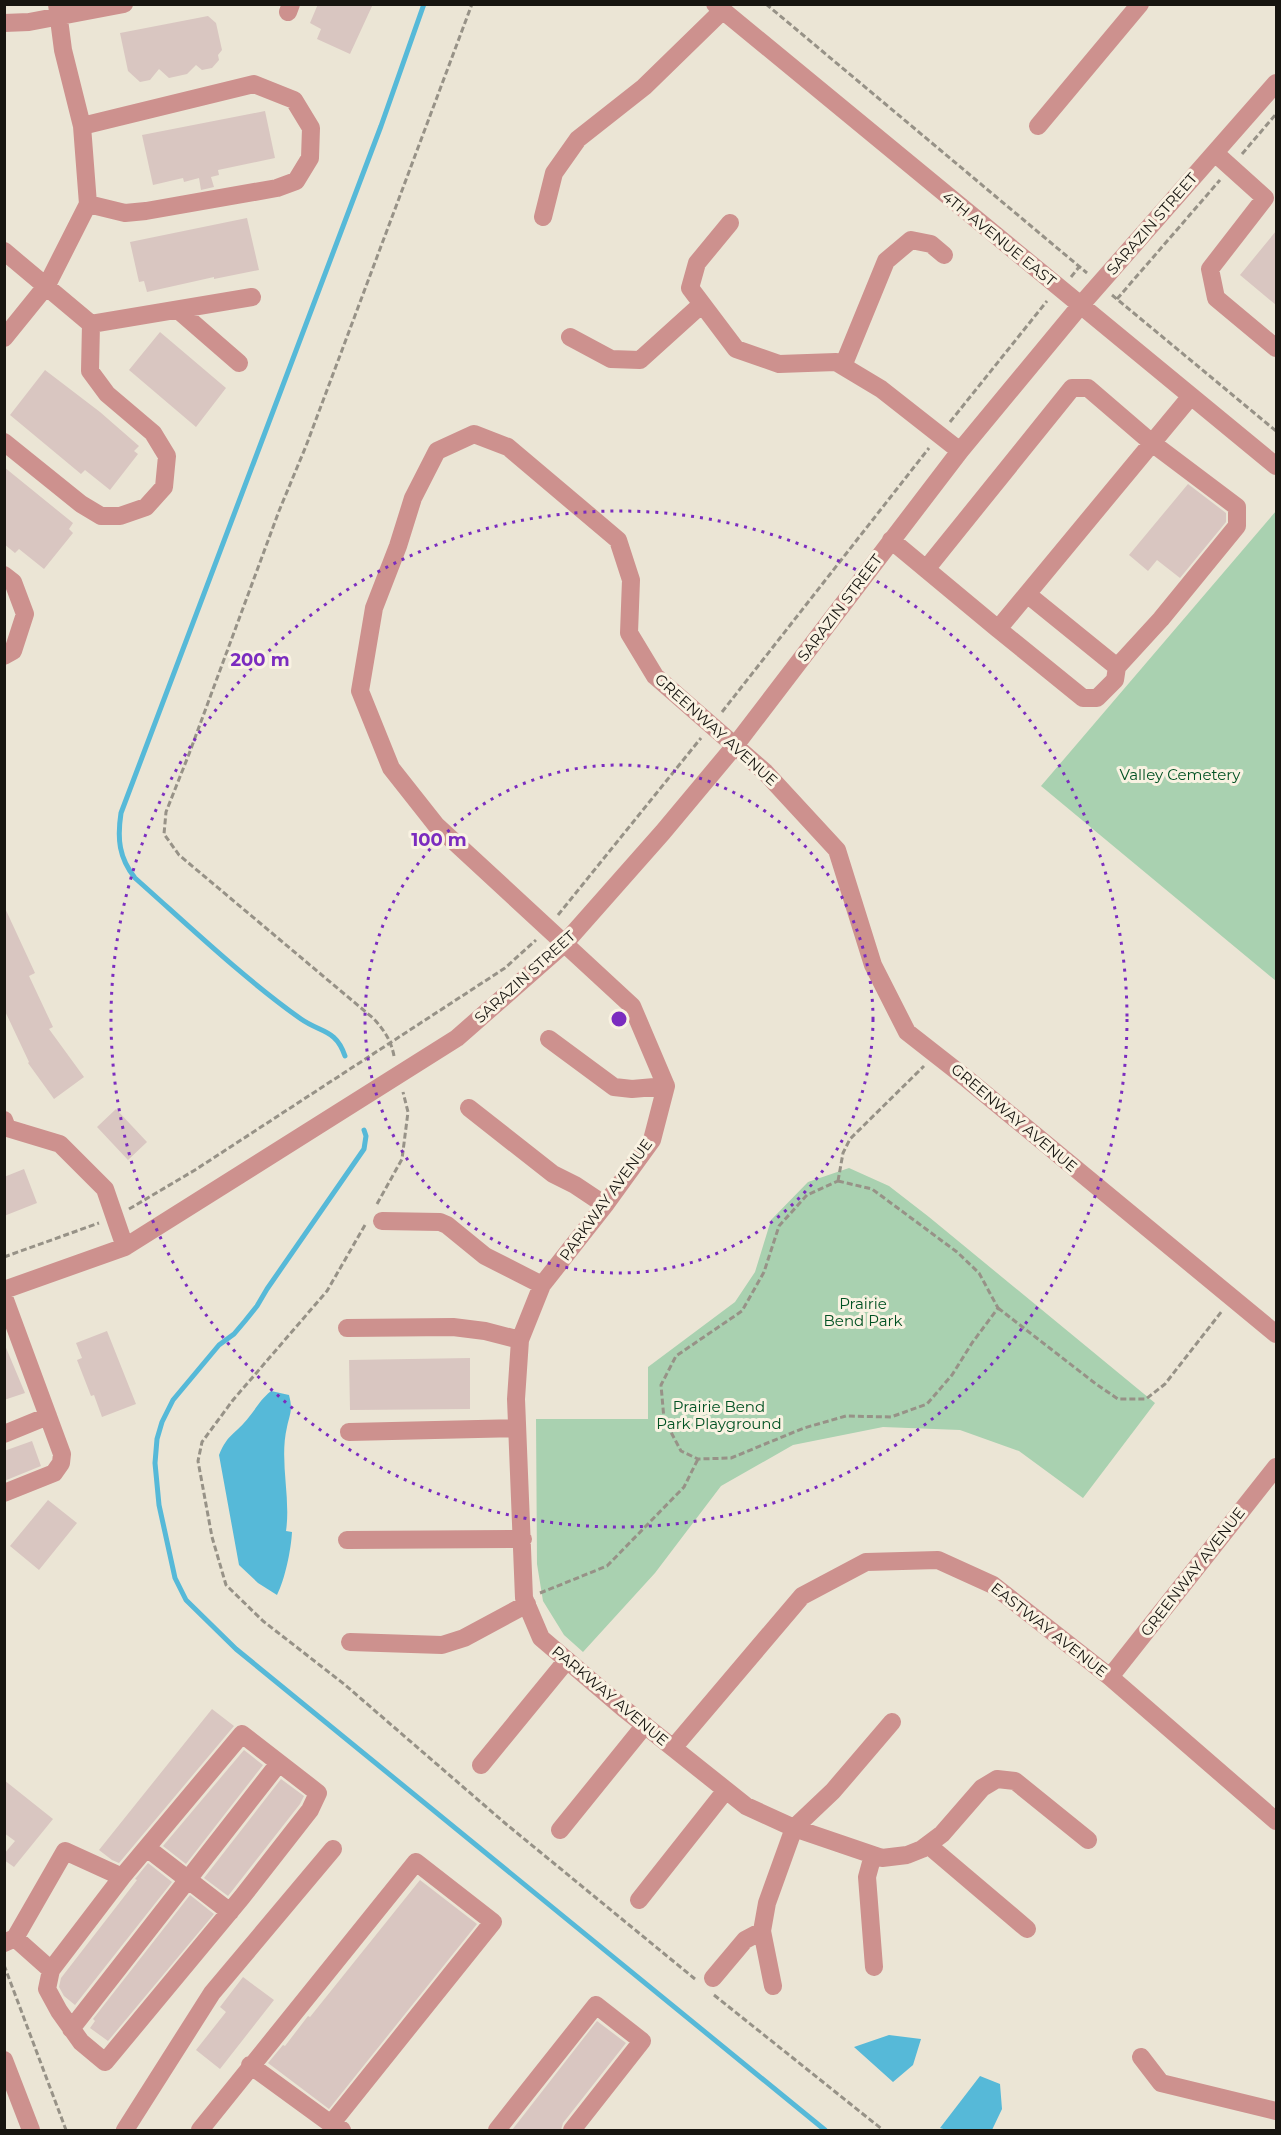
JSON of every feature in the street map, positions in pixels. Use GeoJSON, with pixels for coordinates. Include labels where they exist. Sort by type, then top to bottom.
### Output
{"type":"FeatureCollection","features":[{"type":"Feature","properties":{"kind":"street"},"geometry":{"type":"LineString","coordinates":[[4,23],[29,22],[58,10],[124,4]]}},
{"type":"Feature","properties":{"kind":"street"},"geometry":{"type":"LineString","coordinates":[[1038,126],[1140,4]]}},
{"type":"Feature","properties":{"kind":"street","name":"4TH AVENUE EAST"},"geometry":{"type":"LineString","coordinates":[[543,217],[554,173],[578,139],[644,87],[718,8],[1276,466]]}},
{"type":"Feature","properties":{"kind":"street"},"geometry":{"type":"LineString","coordinates":[[4,338],[47,285],[88,204],[82,126],[63,50],[58,10]]}},
{"type":"Feature","properties":{"kind":"street","name":"SARAZIN STREET"},"geometry":{"type":"LineString","coordinates":[[4,1290],[124,1247],[457,1038],[564,944],[734,747],[960,451],[1080,306],[1276,83]]}},
{"type":"Feature","properties":{"kind":"street"},"geometry":{"type":"LineString","coordinates":[[82,126],[254,84],[294,100],[311,128],[310,158],[296,181],[146,211],[125,213],[88,204]]}},
{"type":"Feature","properties":{"kind":"street"},"geometry":{"type":"LineString","coordinates":[[1215,153],[1230,168],[1271,192],[1210,269],[1216,298],[1276,348]]}},
{"type":"Feature","properties":{"kind":"street"},"geometry":{"type":"LineString","coordinates":[[730,223],[697,264],[690,288],[736,349],[779,364],[836,362],[881,389],[960,451]]}},
{"type":"Feature","properties":{"kind":"street"},"geometry":{"type":"LineString","coordinates":[[843,366],[886,261],[911,240],[931,244],[944,255]]}},
{"type":"Feature","properties":{"kind":"street"},"geometry":{"type":"LineString","coordinates":[[4,250],[91,324],[90,371],[107,394],[153,433],[167,456],[164,487],[146,507],[120,516],[101,516],[81,504],[4,442]]}},
{"type":"Feature","properties":{"kind":"street"},"geometry":{"type":"LineString","coordinates":[[91,324],[252,297]]}},
{"type":"Feature","properties":{"kind":"street"},"geometry":{"type":"LineString","coordinates":[[570,338],[611,360],[640,360],[702,304]]}},
{"type":"Feature","properties":{"kind":"street"},"geometry":{"type":"LineString","coordinates":[[178,310],[239,363]]}},
{"type":"Feature","properties":{"kind":"street"},"geometry":{"type":"LineString","coordinates":[[891,540],[1083,698],[1097,698],[1115,680],[1117,667],[1161,619],[1237,526],[1237,507],[1152,443],[1088,388],[1072,388],[927,568]]}},
{"type":"Feature","properties":{"kind":"street"},"geometry":{"type":"LineString","coordinates":[[998,629],[1191,396]]}},
{"type":"Feature","properties":{"kind":"street","name":"GREENWAY AVENUE"},"geometry":{"type":"LineString","coordinates":[[547,928],[436,825],[404,785],[391,768],[360,691],[374,608],[398,546],[413,498],[437,451],[474,434],[508,447],[618,540],[631,580],[629,633],[655,676],[765,772],[837,850],[873,965],[907,1032],[1276,1334]]}},
{"type":"Feature","properties":{"kind":"street"},"geometry":{"type":"LineString","coordinates":[[4,575],[14,582],[25,614],[13,651],[4,656]]}},
{"type":"Feature","properties":{"kind":"street"},"geometry":{"type":"LineString","coordinates":[[1027,594],[1117,667]]}},
{"type":"Feature","properties":{"kind":"street"},"geometry":{"type":"LineString","coordinates":[[547,928],[632,1006],[666,1086],[632,1089],[614,1087],[549,1039]]}},
{"type":"Feature","properties":{"kind":"street","name":"PARKWAY AVENUE"},"geometry":{"type":"LineString","coordinates":[[666,1086],[652,1140],[605,1206],[542,1285],[520,1340],[516,1399],[525,1601],[541,1638],[746,1806],[794,1828],[882,1858],[907,1856],[928,1845]]}},
{"type":"Feature","properties":{"kind":"street"},"geometry":{"type":"LineString","coordinates":[[469,1108],[553,1174],[575,1185],[605,1206]]}},
{"type":"Feature","properties":{"kind":"street"},"geometry":{"type":"LineString","coordinates":[[6,1126],[60,1144],[105,1189],[124,1247]]}},
{"type":"Feature","properties":{"kind":"street"},"geometry":{"type":"LineString","coordinates":[[376,1214],[440,1222],[494,1261],[542,1285]]}},
{"type":"Feature","properties":{"kind":"street"},"geometry":{"type":"LineString","coordinates":[[4,1297],[62,1454],[61,1463],[54,1473],[4,1493]]}},
{"type":"Feature","properties":{"kind":"street"},"geometry":{"type":"LineString","coordinates":[[347,1328],[453,1327],[485,1331],[520,1340]]}},
{"type":"Feature","properties":{"kind":"street"},"geometry":{"type":"LineString","coordinates":[[4,1434],[48,1416]]}},
{"type":"Feature","properties":{"kind":"street"},"geometry":{"type":"LineString","coordinates":[[349,1432],[517,1428]]}},
{"type":"Feature","properties":{"kind":"street","name":"GREENWAY AVENUE"},"geometry":{"type":"LineString","coordinates":[[1110,1677],[1276,1467]]}},
{"type":"Feature","properties":{"kind":"street"},"geometry":{"type":"LineString","coordinates":[[347,1540],[523,1539]]}},
{"type":"Feature","properties":{"kind":"street","name":"EASTWAY AVENUE"},"geometry":{"type":"LineString","coordinates":[[673,1748],[802,1596],[866,1562],[938,1560],[993,1585],[1110,1677],[1276,1821]]}},
{"type":"Feature","properties":{"kind":"street"},"geometry":{"type":"LineString","coordinates":[[350,1642],[442,1645],[465,1638],[525,1601]]}},
{"type":"Feature","properties":{"kind":"street"},"geometry":{"type":"LineString","coordinates":[[481,1764],[567,1660]]}},
{"type":"Feature","properties":{"kind":"street"},"geometry":{"type":"LineString","coordinates":[[773,1986],[762,1931],[767,1903],[794,1828],[833,1791],[892,1722]]}},
{"type":"Feature","properties":{"kind":"street"},"geometry":{"type":"LineString","coordinates":[[560,1830],[645,1725]]}},
{"type":"Feature","properties":{"kind":"street"},"geometry":{"type":"LineString","coordinates":[[242,1734],[318,1793],[310,1810],[230,1912],[105,2062],[81,2042],[58,2011],[47,1989],[51,1970],[147,1848],[242,1734]]}},
{"type":"Feature","properties":{"kind":"street"},"geometry":{"type":"LineString","coordinates":[[71,2029],[279,1763]]}},
{"type":"Feature","properties":{"kind":"street"},"geometry":{"type":"LineString","coordinates":[[1027,1929],[928,1845],[942,1833],[982,1788],[997,1779],[1016,1781],[1088,1840]]}},
{"type":"Feature","properties":{"kind":"street"},"geometry":{"type":"LineString","coordinates":[[639,1900],[726,1790]]}},
{"type":"Feature","properties":{"kind":"street"},"geometry":{"type":"LineString","coordinates":[[147,1848],[230,1912]]}},
{"type":"Feature","properties":{"kind":"street"},"geometry":{"type":"LineString","coordinates":[[125,2130],[212,1993],[333,1850]]}},
{"type":"Feature","properties":{"kind":"street"},"geometry":{"type":"LineString","coordinates":[[51,1970],[10,1940],[65,1851],[122,1877]]}},
{"type":"Feature","properties":{"kind":"street"},"geometry":{"type":"LineString","coordinates":[[873,1855],[867,1877],[874,1966]]}},
{"type":"Feature","properties":{"kind":"street"},"geometry":{"type":"LineString","coordinates":[[200,2130],[250,2066],[416,1862],[493,1922],[337,2127],[250,2066]]}},
{"type":"Feature","properties":{"kind":"street"},"geometry":{"type":"LineString","coordinates":[[713,1986],[745,1940],[762,1931]]}},
{"type":"Feature","properties":{"kind":"street"},"geometry":{"type":"LineString","coordinates":[[497,2130],[596,2005],[642,2042],[572,2130]]}},
{"type":"Feature","properties":{"kind":"street"},"geometry":{"type":"LineString","coordinates":[[1141,2057],[1161,2083],[1276,2110]]}},
{"type":"Feature","properties":{"kind":"street"},"geometry":{"type":"LineString","coordinates":[[4,2060],[31,2130]]}},
{"type":"Feature","properties":{"kind":"path"},"geometry":{"type":"LineString","coordinates":[[472,4],[166,812],[164,834],[178,855],[373,1018],[385,1031],[391,1043],[408,1112],[402,1159],[376,1214],[327,1291],[233,1400],[202,1442],[198,1461],[212,1536],[226,1585],[263,1621],[344,1684],[506,1824],[694,1979]]}},
{"type":"Feature","properties":{"kind":"path"},"geometry":{"type":"LineString","coordinates":[[766,4],[1276,432]]}},
{"type":"Feature","properties":{"kind":"path"},"geometry":{"type":"LineString","coordinates":[[1117,299],[1276,114]]}},
{"type":"Feature","properties":{"kind":"path"},"geometry":{"type":"LineString","coordinates":[[4,1257],[114,1218],[195,1170],[506,968],[529,947],[547,928],[710,726],[1042,306],[1079,267]]}},
{"type":"Feature","properties":{"kind":"path"},"geometry":{"type":"LineString","coordinates":[[838,1181],[843,1153],[850,1139],[936,1054]]}},
{"type":"Feature","properties":{"kind":"path"},"geometry":{"type":"LineString","coordinates":[[998,1308],[952,1375],[927,1404],[891,1417],[846,1416],[804,1428],[731,1458],[698,1459],[681,1451],[664,1419],[661,1385],[676,1356],[742,1311],[764,1272],[778,1226],[807,1195],[838,1181],[872,1189],[957,1252],[979,1273],[998,1308],[1118,1399],[1146,1399],[1165,1384],[1232,1298]]}},
{"type":"Feature","properties":{"kind":"path"},"geometry":{"type":"LineString","coordinates":[[525,1601],[607,1566],[684,1487],[698,1459]]}},
{"type":"Feature","properties":{"kind":"path"},"geometry":{"type":"LineString","coordinates":[[4,1965],[66,2130]]}},
{"type":"Feature","properties":{"kind":"path"},"geometry":{"type":"LineString","coordinates":[[713,1986],[883,2130]]}},
{"type":"Feature","properties":{"kind":"green space","name":"Valley Cemetery"},"geometry":{"type":"Polygon","coordinates":[[[1276,511],[1276,981],[1041,786],[1276,511]]]}},
{"type":"Feature","properties":{"kind":"green space","name":"Prairie Bend Park"},"geometry":{"type":"Polygon","coordinates":[[[849,1168],[889,1186],[1155,1403],[1083,1498],[1019,1451],[960,1430],[883,1427],[793,1445],[721,1486],[655,1573],[583,1652],[564,1635],[543,1601],[537,1564],[536,1419],[648,1419],[648,1367],[735,1302],[755,1272],[771,1220],[808,1182],[849,1168]]]}},
{"type":"Feature","properties":{"kind":"water"},"geometry":{"type":"Polygon","coordinates":[[[271,1391],[289,1395],[291,1408],[284,1453],[286,1531],[292,1532],[283,1581],[277,1595],[258,1583],[239,1565],[219,1455],[229,1438],[271,1391]]]}},
{"type":"Feature","properties":{"kind":"water"},"geometry":{"type":"Polygon","coordinates":[[[889,2035],[921,2039],[913,2065],[893,2082],[854,2047],[889,2035]]]}},
{"type":"Feature","properties":{"kind":"water"},"geometry":{"type":"Polygon","coordinates":[[[980,2076],[1000,2084],[1002,2109],[992,2130],[940,2128],[980,2076]]]}},
{"type":"Feature","properties":{"kind":"building"},"geometry":{"type":"Polygon","coordinates":[[[318,4],[373,4],[350,54],[317,39],[321,29],[310,23],[318,4]]]}},
{"type":"Feature","properties":{"kind":"building"},"geometry":{"type":"Polygon","coordinates":[[[208,16],[216,23],[222,50],[218,55],[219,60],[212,68],[202,70],[196,65],[187,74],[169,78],[159,69],[150,80],[140,82],[128,71],[120,33],[208,16]]]}},
{"type":"Feature","properties":{"kind":"building"},"geometry":{"type":"Polygon","coordinates":[[[265,111],[275,158],[218,170],[219,175],[211,177],[214,187],[201,190],[199,178],[184,182],[183,178],[153,185],[142,135],[265,111]]]}},
{"type":"Feature","properties":{"kind":"building"},"geometry":{"type":"Polygon","coordinates":[[[247,218],[259,270],[214,279],[214,277],[147,292],[144,281],[139,282],[130,242],[247,218]]]}},
{"type":"Feature","properties":{"kind":"building"},"geometry":{"type":"Polygon","coordinates":[[[1276,231],[1276,305],[1240,275],[1276,231]]]}},
{"type":"Feature","properties":{"kind":"building"},"geometry":{"type":"Polygon","coordinates":[[[160,332],[226,388],[196,427],[129,370],[160,332]]]}},
{"type":"Feature","properties":{"kind":"building"},"geometry":{"type":"Polygon","coordinates":[[[45,370],[100,412],[139,446],[134,451],[138,454],[110,490],[85,470],[81,474],[10,415],[45,370]]]}},
{"type":"Feature","properties":{"kind":"building"},"geometry":{"type":"Polygon","coordinates":[[[4,467],[73,523],[69,529],[73,533],[44,569],[19,549],[15,553],[4,544],[4,467]]]}},
{"type":"Feature","properties":{"kind":"building"},"geometry":{"type":"Polygon","coordinates":[[[1188,484],[1226,513],[1226,522],[1180,578],[1157,560],[1148,571],[1129,555],[1188,484]]]}},
{"type":"Feature","properties":{"kind":"building"},"geometry":{"type":"Polygon","coordinates":[[[4,906],[35,973],[29,976],[53,1027],[49,1029],[84,1077],[54,1099],[28,1063],[4,1009],[4,906]]]}},
{"type":"Feature","properties":{"kind":"building"},"geometry":{"type":"Polygon","coordinates":[[[116,1109],[147,1142],[128,1160],[97,1127],[116,1109]]]}},
{"type":"Feature","properties":{"kind":"building"},"geometry":{"type":"Polygon","coordinates":[[[24,1169],[37,1203],[4,1216],[4,1177],[24,1169]]]}},
{"type":"Feature","properties":{"kind":"building"},"geometry":{"type":"Polygon","coordinates":[[[107,1331],[136,1404],[102,1417],[77,1360],[82,1358],[76,1343],[107,1331]]]}},
{"type":"Feature","properties":{"kind":"building"},"geometry":{"type":"Polygon","coordinates":[[[4,1343],[25,1393],[4,1400],[4,1343]]]}},
{"type":"Feature","properties":{"kind":"building"},"geometry":{"type":"Polygon","coordinates":[[[470,1358],[470,1409],[350,1410],[349,1360],[470,1358]]]}},
{"type":"Feature","properties":{"kind":"building"},"geometry":{"type":"Polygon","coordinates":[[[32,1441],[41,1466],[4,1481],[4,1451],[32,1441]]]}},
{"type":"Feature","properties":{"kind":"building"},"geometry":{"type":"Polygon","coordinates":[[[48,1500],[77,1523],[39,1570],[10,1546],[48,1500]]]}},
{"type":"Feature","properties":{"kind":"building"},"geometry":{"type":"Polygon","coordinates":[[[212,1709],[234,1726],[119,1863],[112,1860],[99,1850],[212,1709]]]}},
{"type":"Feature","properties":{"kind":"building"},"geometry":{"type":"Polygon","coordinates":[[[244,1750],[263,1765],[186,1864],[163,1846],[244,1750]]]}},
{"type":"Feature","properties":{"kind":"building"},"geometry":{"type":"Polygon","coordinates":[[[281,1779],[304,1796],[228,1896],[204,1878],[281,1779]]]}},
{"type":"Feature","properties":{"kind":"building"},"geometry":{"type":"Polygon","coordinates":[[[4,1780],[53,1819],[14,1867],[4,1860],[4,1854],[15,1841],[4,1833],[4,1780]]]}},
{"type":"Feature","properties":{"kind":"building"},"geometry":{"type":"Polygon","coordinates":[[[148,1863],[172,1882],[75,2005],[64,1996],[59,1987],[61,1978],[148,1863]]]}},
{"type":"Feature","properties":{"kind":"building"},"geometry":{"type":"Polygon","coordinates":[[[420,1880],[477,1924],[329,2109],[268,2063],[283,2045],[285,2046],[308,2016],[310,2017],[420,1880]]]}},
{"type":"Feature","properties":{"kind":"building"},"geometry":{"type":"Polygon","coordinates":[[[190,1895],[214,1914],[108,2041],[90,2028],[95,2021],[93,2019],[190,1895]]]}},
{"type":"Feature","properties":{"kind":"building"},"geometry":{"type":"Polygon","coordinates":[[[243,1977],[274,2000],[220,2069],[196,2050],[226,2012],[220,2007],[243,1977]]]}},
{"type":"Feature","properties":{"kind":"building"},"geometry":{"type":"Polygon","coordinates":[[[597,2021],[626,2043],[563,2123],[561,2130],[512,2130],[597,2021]]]}},
{"type":"Feature","properties":{"kind":"waterway"},"geometry":{"type":"LineString","coordinates":[[345,1056],[332,1036],[308,1024],[258,986],[135,878],[122,856],[119,840],[120,822],[121,813],[381,126],[424,4]]}},
{"type":"Feature","properties":{"kind":"waterway"},"geometry":{"type":"LineString","coordinates":[[364,1130],[366,1136],[364,1149],[257,1306],[234,1334],[219,1345],[173,1400],[162,1422],[157,1439],[155,1463],[159,1505],[175,1578],[186,1600],[236,1649],[825,2130]]}},
{"type":"Feature","properties":{"kind":"park label","name":"Prairie Bend Park Playground"},"geometry":{"type":"Point","coordinates":[719,1416]}}]}
